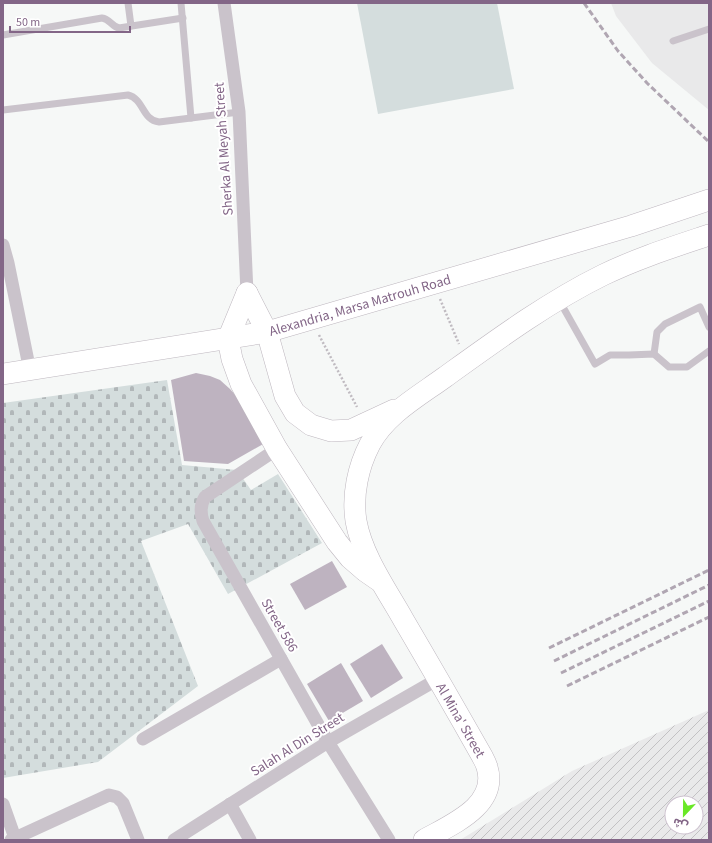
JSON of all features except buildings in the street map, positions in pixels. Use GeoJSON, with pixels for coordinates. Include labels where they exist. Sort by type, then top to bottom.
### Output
{"type":"FeatureCollection","features":[{"type":"Feature","properties":{"kind":"main road","name":"Alexandria, Marsa Matrouh Road"},"geometry":{"type":"LineString","coordinates":[[3,374],[267,332],[631,226],[709,200]]}},
{"type":"Feature","properties":{"kind":"main road"},"geometry":{"type":"LineString","coordinates":[[382,582],[363,546],[356,520],[355,494],[360,468],[370,443],[386,422],[406,405],[467,361],[513,329],[559,300],[602,276],[644,256],[709,235]]}},
{"type":"Feature","properties":{"kind":"main road"},"geometry":{"type":"LineString","coordinates":[[247,293],[267,332],[285,396],[295,413],[311,425],[330,431],[351,430],[406,405]]}},
{"type":"Feature","properties":{"kind":"main road"},"geometry":{"type":"LineString","coordinates":[[247,293],[228,339],[232,360],[241,384],[277,449],[337,542],[350,558],[365,571],[382,582]]}},
{"type":"Feature","properties":{"kind":"main road","name":"Al Mina' Street"},"geometry":{"type":"LineString","coordinates":[[382,582],[488,768],[489,780],[486,793],[480,804],[470,812],[424,840]]}},
{"type":"Feature","properties":{"kind":"street","name":"Sherka Al Meyah Street"},"geometry":{"type":"LineString","coordinates":[[224,3],[239,112],[247,293]]}},
{"type":"Feature","properties":{"kind":"street"},"geometry":{"type":"LineString","coordinates":[[3,245],[30,370]]}},
{"type":"Feature","properties":{"kind":"street","name":"Street 586"},"geometry":{"type":"LineString","coordinates":[[277,449],[205,497],[200,509],[203,521],[328,742],[389,840]]}},
{"type":"Feature","properties":{"kind":"street"},"geometry":{"type":"LineString","coordinates":[[142,739],[281,659]]}},
{"type":"Feature","properties":{"kind":"street","name":"Salah Al Din Street"},"geometry":{"type":"LineString","coordinates":[[174,840],[328,742],[438,679]]}},
{"type":"Feature","properties":{"kind":"street"},"geometry":{"type":"LineString","coordinates":[[3,804],[13,839],[109,795],[117,797],[122,803],[138,840]]}},
{"type":"Feature","properties":{"kind":"street"},"geometry":{"type":"LineString","coordinates":[[230,804],[250,840]]}},
{"type":"Feature","properties":{"kind":"lane"},"geometry":{"type":"LineString","coordinates":[[128,3],[131,26]]}},
{"type":"Feature","properties":{"kind":"lane"},"geometry":{"type":"LineString","coordinates":[[181,3],[191,118]]}},
{"type":"Feature","properties":{"kind":"lane"},"geometry":{"type":"LineString","coordinates":[[3,35],[102,18],[108,20],[115,27],[119,28],[183,18]]}},
{"type":"Feature","properties":{"kind":"lane"},"geometry":{"type":"LineString","coordinates":[[673,41],[709,29]]}},
{"type":"Feature","properties":{"kind":"lane"},"geometry":{"type":"LineString","coordinates":[[3,110],[128,95],[137,99],[147,116],[154,122],[239,112]]}},
{"type":"Feature","properties":{"kind":"lane"},"geometry":{"type":"LineString","coordinates":[[559,300],[595,364],[610,355],[629,356],[654,354],[669,367],[687,367],[709,351]]}},
{"type":"Feature","properties":{"kind":"lane"},"geometry":{"type":"LineString","coordinates":[[654,354],[657,332],[665,324],[700,307],[709,328]]}},
{"type":"Feature","properties":{"kind":"path"},"geometry":{"type":"LineString","coordinates":[[434,283],[467,361]]}},
{"type":"Feature","properties":{"kind":"path"},"geometry":{"type":"LineString","coordinates":[[311,319],[366,423]]}},
{"type":"Feature","properties":{"kind":"shaded area"},"geometry":{"type":"Polygon","coordinates":[[[611,3],[709,3],[709,110],[652,63],[616,16],[611,3]]]}},
{"type":"Feature","properties":{"kind":"shaded area"},"geometry":{"type":"Polygon","coordinates":[[[709,710],[709,840],[460,840],[572,771],[709,710]]]}},
{"type":"Feature","properties":{"kind":"green space"},"geometry":{"type":"Polygon","coordinates":[[[357,3],[497,3],[514,89],[378,114],[357,3]]]}},
{"type":"Feature","properties":{"kind":"green space"},"geometry":{"type":"Polygon","coordinates":[[[167,380],[182,465],[237,470],[251,490],[278,474],[322,543],[228,594],[188,524],[141,541],[198,686],[98,762],[3,778],[3,403],[167,380]]]}},
{"type":"Feature","properties":{"kind":"railway"},"geometry":{"type":"LineString","coordinates":[[584,3],[618,51],[647,83],[709,142]]}},
{"type":"Feature","properties":{"kind":"railway"},"geometry":{"type":"LineString","coordinates":[[549,648],[709,570]]}},
{"type":"Feature","properties":{"kind":"railway"},"geometry":{"type":"LineString","coordinates":[[554,661],[709,585]]}},
{"type":"Feature","properties":{"kind":"railway"},"geometry":{"type":"LineString","coordinates":[[561,673],[709,601]]}},
{"type":"Feature","properties":{"kind":"railway"},"geometry":{"type":"LineString","coordinates":[[567,686],[709,617]]}}]}
